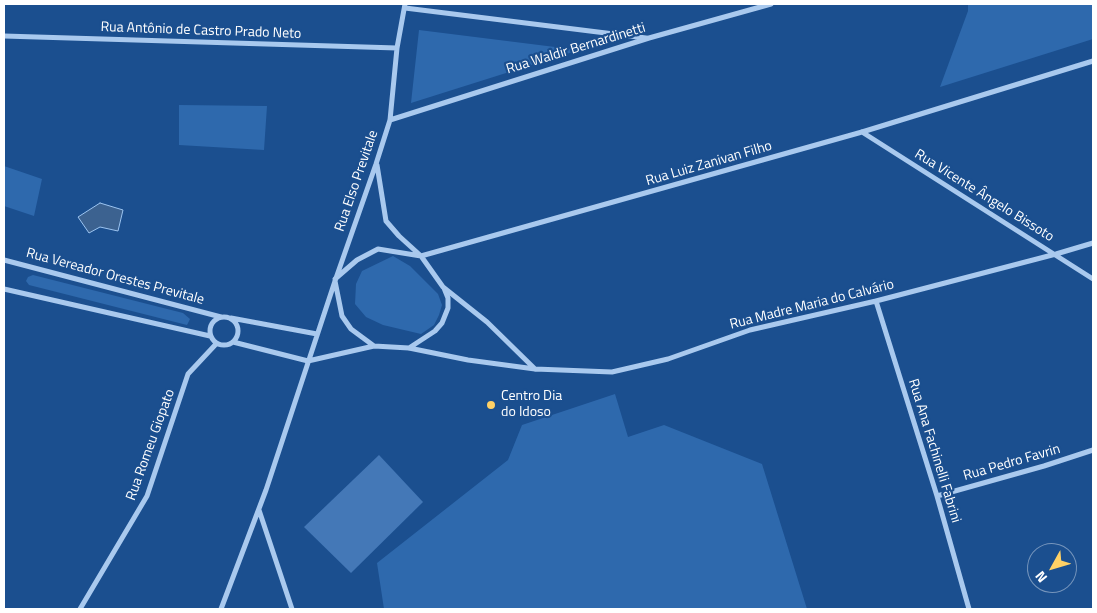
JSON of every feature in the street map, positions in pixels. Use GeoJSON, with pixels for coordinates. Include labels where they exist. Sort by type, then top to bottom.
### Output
{"type":"FeatureCollection","features":[{"type":"Feature","properties":{"kind":"street","name":"Rua Waldir Bernardinetti"},"geometry":{"type":"LineString","coordinates":[[390,120],[649,38],[770,4]]}},
{"type":"Feature","properties":{"kind":"street"},"geometry":{"type":"LineString","coordinates":[[405,6],[649,38]]}},
{"type":"Feature","properties":{"kind":"street","name":"Rua Elso Previtale"},"geometry":{"type":"LineString","coordinates":[[221,609],[259,509],[390,120],[397,48],[405,6]]}},
{"type":"Feature","properties":{"kind":"street","name":"Rua Antônio de Castro Prado Neto"},"geometry":{"type":"LineString","coordinates":[[4,36],[397,48]]}},
{"type":"Feature","properties":{"kind":"street","name":"Rua Luiz Zanivan Filho"},"geometry":{"type":"LineString","coordinates":[[335,280],[358,260],[378,249],[422,256],[862,132],[1093,61]]}},
{"type":"Feature","properties":{"kind":"street","name":"Rua Vicente Ângelo Bissoto"},"geometry":{"type":"LineString","coordinates":[[862,132],[1093,279]]}},
{"type":"Feature","properties":{"kind":"street"},"geometry":{"type":"LineString","coordinates":[[376,164],[386,221],[399,236],[422,256],[444,287],[448,298],[448,308],[442,323],[434,331],[409,348]]}},
{"type":"Feature","properties":{"kind":"street","name":"Rua Madre Maria do Calvário"},"geometry":{"type":"LineString","coordinates":[[374,346],[409,348],[468,360],[535,369],[612,372],[668,359],[750,330],[876,301],[1093,243]]}},
{"type":"Feature","properties":{"kind":"street","name":"Rua Vereador Orestes Previtale"},"geometry":{"type":"LineString","coordinates":[[4,260],[221,317]]}},
{"type":"Feature","properties":{"kind":"street"},"geometry":{"type":"LineString","coordinates":[[335,280],[342,316],[351,329],[374,346]]}},
{"type":"Feature","properties":{"kind":"street"},"geometry":{"type":"LineString","coordinates":[[444,287],[487,322],[535,369]]}},
{"type":"Feature","properties":{"kind":"street"},"geometry":{"type":"LineString","coordinates":[[4,289],[210,336]]}},
{"type":"Feature","properties":{"kind":"street","name":"Rua Ana Fachinelli Fabrini"},"geometry":{"type":"LineString","coordinates":[[876,301],[938,496],[969,609]]}},
{"type":"Feature","properties":{"kind":"street"},"geometry":{"type":"LineString","coordinates":[[317,334],[221,317],[216,318],[210,326],[210,336],[216,344],[225,345],[233,342],[308,361],[374,346]]}},
{"type":"Feature","properties":{"kind":"street"},"geometry":{"type":"LineString","coordinates":[[230,318],[237,325],[238,330],[238,334],[233,342]]}},
{"type":"Feature","properties":{"kind":"street","name":"Rua Romeu Giopato"},"geometry":{"type":"LineString","coordinates":[[80,609],[147,496],[188,374],[216,344]]}},
{"type":"Feature","properties":{"kind":"street","name":"Rua Pedro Favrin"},"geometry":{"type":"LineString","coordinates":[[938,496],[1093,450]]}},
{"type":"Feature","properties":{"kind":"street"},"geometry":{"type":"LineString","coordinates":[[259,509],[292,609]]}},
{"type":"Feature","properties":{"kind":"shaded area"},"geometry":{"type":"Polygon","coordinates":[[[968,4],[1093,4],[1093,39],[940,87],[968,11],[968,4]]]}},
{"type":"Feature","properties":{"kind":"shaded area"},"geometry":{"type":"Polygon","coordinates":[[[419,30],[579,50],[411,103],[419,30]]]}},
{"type":"Feature","properties":{"kind":"shaded area"},"geometry":{"type":"Polygon","coordinates":[[[179,105],[267,106],[264,150],[179,145],[179,105]]]}},
{"type":"Feature","properties":{"kind":"shaded area"},"geometry":{"type":"Polygon","coordinates":[[[4,166],[42,179],[34,216],[4,206],[4,166]]]}},
{"type":"Feature","properties":{"kind":"shaded area"},"geometry":{"type":"Polygon","coordinates":[[[100,203],[123,210],[118,231],[100,227],[89,233],[78,217],[100,203]]]}},
{"type":"Feature","properties":{"kind":"shaded area"},"geometry":{"type":"Polygon","coordinates":[[[393,256],[410,266],[438,294],[442,305],[434,325],[421,334],[383,325],[366,317],[355,304],[356,284],[362,271],[393,256]]]}},
{"type":"Feature","properties":{"kind":"shaded area"},"geometry":{"type":"Polygon","coordinates":[[[33,275],[183,313],[190,319],[187,325],[29,285],[26,281],[28,277],[33,275]]]}},
{"type":"Feature","properties":{"kind":"shaded area"},"geometry":{"type":"Polygon","coordinates":[[[615,394],[628,437],[664,425],[762,464],[807,609],[384,609],[377,563],[508,460],[522,425],[615,394]]]}},
{"type":"Feature","properties":{"kind":"building"},"geometry":{"type":"Polygon","coordinates":[[[379,455],[423,502],[351,573],[304,527],[379,455]]]}},
{"type":"Feature","properties":{"kind":"place","name":"Centro Dia do Idoso"},"geometry":{"type":"Point","coordinates":[491,405]}}]}
